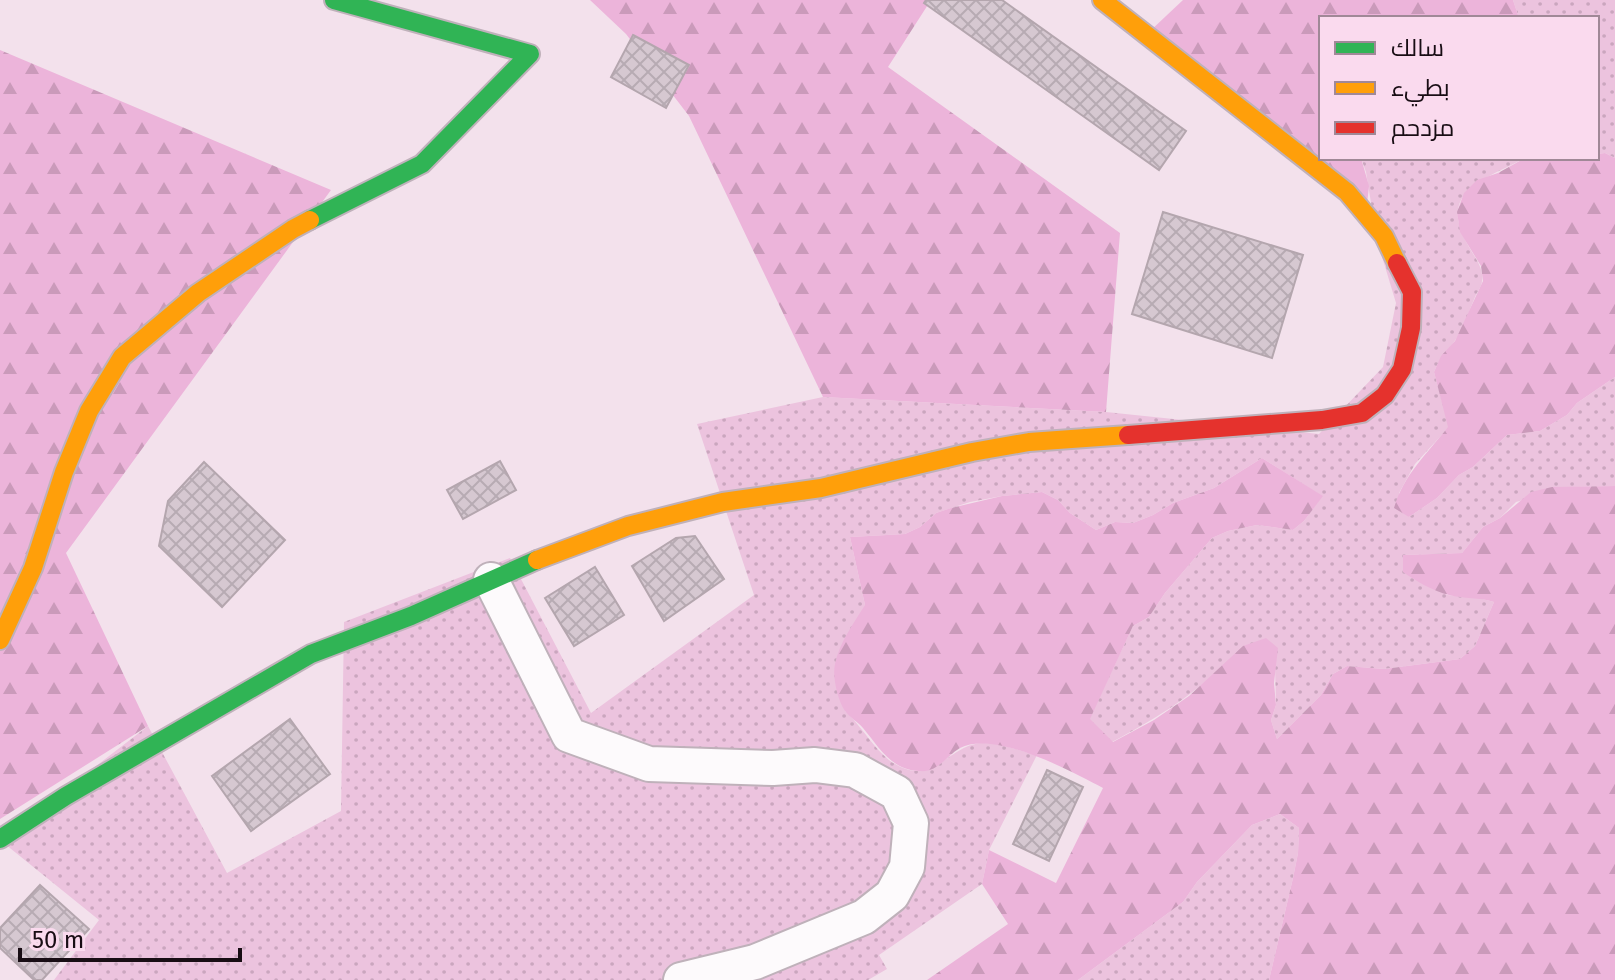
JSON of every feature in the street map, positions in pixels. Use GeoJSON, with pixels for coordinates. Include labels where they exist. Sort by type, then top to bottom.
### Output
{"type":"FeatureCollection","features":[{"type":"Feature","properties":{"kind":"main road"},"geometry":{"type":"LineString","coordinates":[[0,640],[33,568],[64,472],[89,411],[122,357],[198,293],[293,229],[422,164],[530,54],[334,0]]}},
{"type":"Feature","properties":{"kind":"main road"},"geometry":{"type":"LineString","coordinates":[[0,839],[66,796],[311,654],[628,526],[723,502],[821,488],[972,452],[1029,442],[1322,420],[1362,413],[1385,395],[1402,369],[1411,328],[1412,292],[1384,236],[1347,192],[1102,0]]}},
{"type":"Feature","properties":{"kind":"street"},"geometry":{"type":"LineString","coordinates":[[491,580],[569,735],[649,764],[773,768],[815,765],[855,770],[897,793],[911,823],[907,867],[892,895],[864,917],[755,962],[681,980]]}},
{"type":"Feature","properties":{"kind":"shaded area"},"geometry":{"type":"Polygon","coordinates":[[[1513,0],[1615,0],[1615,158],[1599,154],[1599,16],[1518,16],[1513,0]]]}},
{"type":"Feature","properties":{"kind":"shaded area"},"geometry":{"type":"Polygon","coordinates":[[[1362,160],[1521,160],[1481,181],[1469,189],[1461,200],[1458,212],[1460,228],[1480,267],[1482,283],[1460,331],[1434,372],[1449,427],[1415,464],[1399,493],[1409,517],[1437,498],[1507,435],[1540,431],[1567,415],[1577,403],[1615,377],[1615,486],[1572,487],[1516,502],[1500,518],[1483,527],[1462,553],[1403,555],[1447,595],[1494,602],[1475,646],[1460,659],[1384,669],[1347,666],[1333,674],[1321,695],[1277,739],[1271,720],[1276,705],[1275,666],[1222,666],[1170,708],[1112,742],[1089,719],[1133,626],[1149,617],[1165,593],[1212,538],[1257,525],[1293,530],[1304,521],[1322,496],[1262,458],[1214,488],[1173,503],[1153,515],[1133,523],[1115,522],[1096,530],[1070,513],[1058,500],[1042,492],[970,502],[936,513],[920,527],[905,534],[850,537],[865,605],[845,711],[883,755],[910,770],[932,768],[970,745],[982,743],[1037,755],[989,850],[982,884],[879,955],[887,969],[868,980],[54,980],[99,920],[0,840],[148,726],[227,873],[341,811],[344,622],[510,558],[591,713],[754,595],[697,424],[823,397],[1106,412],[1319,434],[1383,367],[1396,303],[1377,240],[1362,160]]]}},
{"type":"Feature","properties":{"kind":"shaded area"},"geometry":{"type":"Polygon","coordinates":[[[1280,814],[1299,828],[1298,853],[1269,980],[1078,980],[1183,902],[1197,882],[1252,825],[1280,814]]]}},
{"type":"Feature","properties":{"kind":"green space"},"geometry":{"type":"Polygon","coordinates":[[[590,0],[931,0],[888,67],[1120,233],[1106,412],[823,397],[689,116],[626,34],[590,0]]]}},
{"type":"Feature","properties":{"kind":"green space"},"geometry":{"type":"Polygon","coordinates":[[[1183,0],[1513,0],[1518,16],[1319,16],[1319,160],[1362,160],[1369,186],[1365,222],[1149,32],[1183,0]]]}},
{"type":"Feature","properties":{"kind":"green space"},"geometry":{"type":"Polygon","coordinates":[[[0,50],[331,190],[66,553],[148,726],[0,819],[0,50]]]}},
{"type":"Feature","properties":{"kind":"green space"},"geometry":{"type":"Polygon","coordinates":[[[1599,154],[1615,158],[1615,377],[1577,403],[1567,415],[1540,431],[1507,435],[1437,498],[1409,517],[1394,508],[1398,496],[1417,465],[1448,427],[1434,372],[1441,356],[1455,341],[1483,281],[1481,266],[1460,232],[1457,212],[1464,193],[1477,180],[1521,160],[1599,160],[1599,154]]]}},
{"type":"Feature","properties":{"kind":"green space"},"geometry":{"type":"Polygon","coordinates":[[[1262,458],[1323,496],[1293,530],[1257,525],[1212,538],[1165,593],[1149,617],[1133,626],[1090,719],[1113,742],[1154,720],[1189,696],[1243,646],[1266,638],[1278,648],[1274,683],[1276,705],[1271,720],[1277,739],[1321,695],[1333,674],[1347,666],[1384,669],[1460,659],[1475,646],[1494,602],[1449,595],[1425,585],[1403,572],[1403,555],[1462,553],[1483,527],[1500,518],[1531,492],[1552,487],[1615,486],[1615,980],[1269,980],[1298,853],[1299,828],[1280,814],[1252,825],[1197,882],[1183,902],[1078,980],[927,980],[1008,924],[982,884],[989,850],[1056,883],[1103,788],[1033,755],[993,744],[960,748],[937,767],[926,771],[901,767],[886,756],[845,711],[835,682],[834,669],[840,648],[865,605],[850,537],[905,534],[920,527],[936,513],[951,508],[1002,496],[1042,492],[1058,500],[1070,513],[1096,530],[1115,522],[1133,523],[1173,503],[1214,488],[1262,458]]]}},
{"type":"Feature","properties":{"kind":"building"},"geometry":{"type":"Polygon","coordinates":[[[926,0],[1002,0],[1186,131],[1159,170],[924,3],[926,0]]]}},
{"type":"Feature","properties":{"kind":"building"},"geometry":{"type":"Polygon","coordinates":[[[633,35],[689,65],[666,108],[611,77],[633,35]]]}},
{"type":"Feature","properties":{"kind":"building"},"geometry":{"type":"Polygon","coordinates":[[[1163,212],[1303,255],[1272,358],[1132,314],[1163,212]]]}},
{"type":"Feature","properties":{"kind":"building"},"geometry":{"type":"Polygon","coordinates":[[[500,461],[516,490],[463,519],[447,490],[500,461]]]}},
{"type":"Feature","properties":{"kind":"building"},"geometry":{"type":"Polygon","coordinates":[[[204,462],[285,540],[222,607],[159,546],[168,501],[204,462]]]}},
{"type":"Feature","properties":{"kind":"building"},"geometry":{"type":"Polygon","coordinates":[[[695,536],[724,579],[664,621],[632,566],[676,538],[695,536]]]}},
{"type":"Feature","properties":{"kind":"building"},"geometry":{"type":"Polygon","coordinates":[[[595,567],[624,615],[574,646],[545,598],[595,567]]]}},
{"type":"Feature","properties":{"kind":"building"},"geometry":{"type":"Polygon","coordinates":[[[290,719],[330,774],[251,831],[212,776],[290,719]]]}},
{"type":"Feature","properties":{"kind":"building"},"geometry":{"type":"Polygon","coordinates":[[[1047,770],[1083,787],[1049,861],[1013,844],[1047,770]]]}},
{"type":"Feature","properties":{"kind":"building"},"geometry":{"type":"Polygon","coordinates":[[[40,885],[89,929],[42,980],[34,980],[0,948],[0,928],[40,885]]]}},
{"type":"Feature","properties":{"kind":"traffic: fast"},"geometry":{"type":"LineString","coordinates":[[310,220],[422,164],[530,54],[334,0]]}},
{"type":"Feature","properties":{"kind":"traffic: fast"},"geometry":{"type":"LineString","coordinates":[[0,839],[66,796],[311,654],[411,616],[537,560]]}},
{"type":"Feature","properties":{"kind":"traffic: slow"},"geometry":{"type":"LineString","coordinates":[[1102,0],[1347,192],[1384,236],[1397,263]]}},
{"type":"Feature","properties":{"kind":"traffic: slow"},"geometry":{"type":"LineString","coordinates":[[0,640],[33,568],[64,472],[89,411],[122,357],[198,293],[310,220]]}},
{"type":"Feature","properties":{"kind":"traffic: slow"},"geometry":{"type":"LineString","coordinates":[[537,560],[628,526],[723,502],[821,488],[972,452],[1029,442],[1128,435]]}},
{"type":"Feature","properties":{"kind":"traffic: jam"},"geometry":{"type":"LineString","coordinates":[[1128,435],[1322,420],[1362,413],[1385,395],[1402,369],[1411,328],[1412,292],[1397,263]]}}]}
